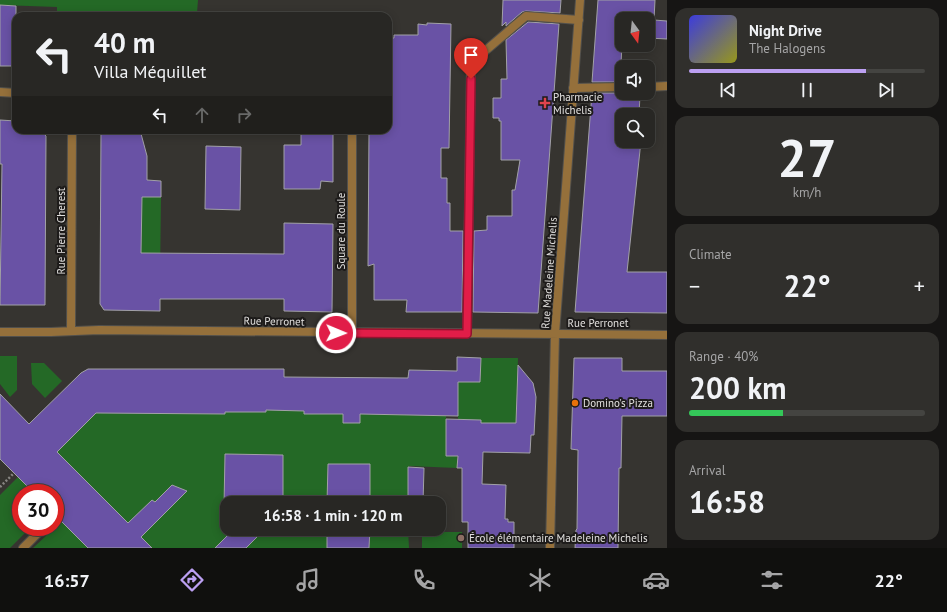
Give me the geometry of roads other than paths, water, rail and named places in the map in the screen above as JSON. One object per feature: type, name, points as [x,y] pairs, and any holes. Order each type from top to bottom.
[{"type":"street","name":"Rue Madeleine Michelis","points":[[550,548],[555,334],[580,0]]},
{"type":"street","points":[[467,334],[471,63],[526,16],[579,20]]},
{"type":"street","points":[[655,87],[667,86]]},
{"type":"street","points":[[574,88],[615,87]]},
{"type":"street","points":[[0,92],[12,93]]},
{"type":"street","name":"Rue Pierre Cherest","points":[[71,331],[72,134]]},
{"type":"street","name":"Square du Roule","points":[[352,134],[352,333]]},
{"type":"street","name":"Rue Perronet","points":[[0,332],[99,330],[667,335]]},
{"type":"street","points":[[22,548],[35,536]]},
{"type":"place","name":"Pharmacie Michelis","points":[[545,103]]},
{"type":"place","name":"Domino's Pizza","points":[[575,403]]},
{"type":"place","name":"École élémentaire Madeleine Michelis","points":[[461,538]]}]
